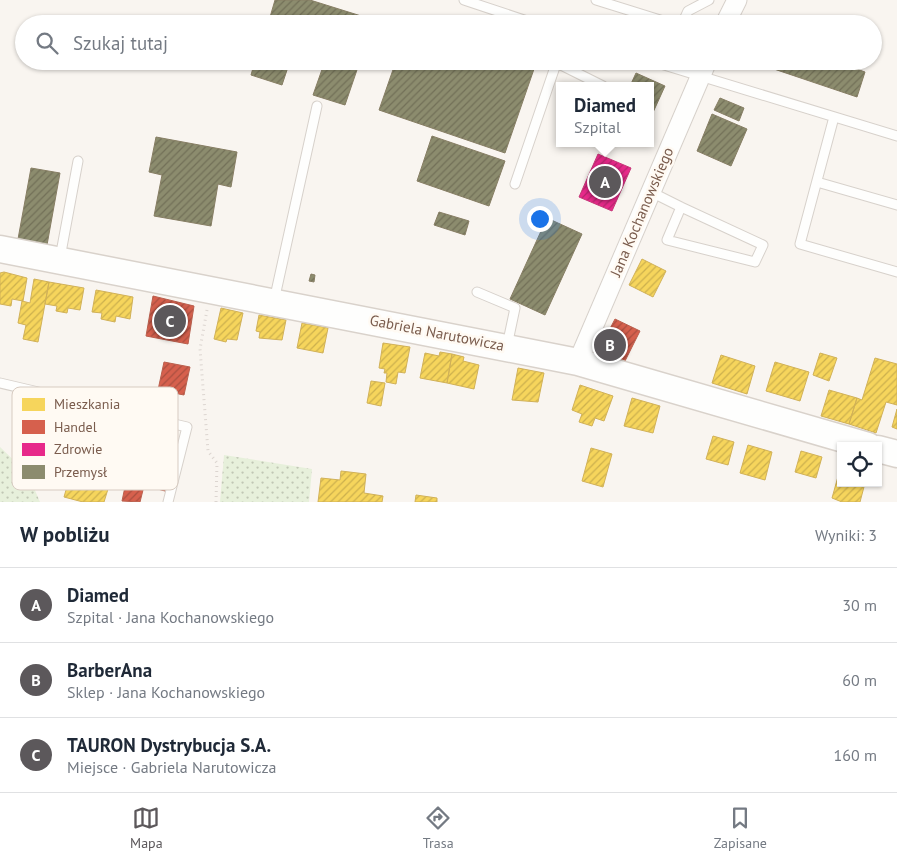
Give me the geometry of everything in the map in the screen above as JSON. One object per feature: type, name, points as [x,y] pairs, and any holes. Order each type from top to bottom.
[{"type":"street","points":[[730,15],[737,0]]},
{"type":"street","name":"Jana Kochanowskiego","points":[[578,362],[704,70]]},
{"type":"street","name":"Gabriela Narutowicza","points":[[0,249],[274,301],[578,362],[854,442]]},
{"type":"street","points":[[882,450],[897,454]]},
{"type":"lane","points":[[464,0],[509,15]]},
{"type":"lane","points":[[596,0],[644,15]]},
{"type":"lane","points":[[686,15],[688,10],[709,0]]},
{"type":"lane","points":[[516,184],[554,70]]},
{"type":"lane","points":[[572,70],[595,82]]},
{"type":"lane","points":[[707,70],[834,118],[897,136]]},
{"type":"lane","points":[[274,301],[317,106]]},
{"type":"lane","points":[[834,118],[800,244],[897,272]]},
{"type":"lane","points":[[60,260],[78,161]]},
{"type":"lane","points":[[817,182],[897,205]]},
{"type":"lane","points":[[651,192],[681,206],[763,245],[755,262],[667,240],[681,206]]},
{"type":"lane","points":[[477,292],[515,308],[506,347]]},
{"type":"lane","points":[[0,382],[21,387]]},
{"type":"lane","points":[[178,425],[187,427],[178,463]]},
{"type":"path","points":[[211,289],[200,350],[208,452],[217,463],[216,502]]},
{"type":"green space","points":[[0,447],[12,459],[12,490],[35,490],[40,502],[0,502]]},
{"type":"green space","points":[[224,455],[312,469],[309,502],[220,502]]},
{"type":"building: Mieszkania","points":[[642,259],[666,271],[653,297],[629,285]]},
{"type":"building: Mieszkania","points":[[4,272],[27,278],[23,301],[12,299],[11,306],[0,304],[0,273]]},
{"type":"building: Mieszkania","points":[[34,279],[49,282],[38,342],[23,339],[26,325],[18,323],[22,301],[30,303]]},
{"type":"building: Mieszkania","points":[[49,282],[84,288],[80,310],[68,308],[67,313],[56,311],[57,306],[45,304]]},
{"type":"building: Mieszkania","points":[[96,290],[133,297],[130,319],[116,316],[115,322],[101,319],[102,313],[92,312]]},
{"type":"building: Mieszkania","points":[[221,308],[243,313],[237,340],[227,339],[226,342],[214,339]]},
{"type":"building: Mieszkania","points":[[259,315],[286,320],[282,340],[259,338],[260,332],[256,331]]},
{"type":"building: Mieszkania","points":[[302,323],[328,328],[323,353],[297,348]]},
{"type":"building: Mieszkania","points":[[383,343],[410,347],[405,373],[398,372],[396,384],[386,382],[387,373],[384,373],[385,369],[379,368]]},
{"type":"building: Mieszkania","points":[[440,352],[452,354],[447,383],[420,378],[425,353],[439,356]]},
{"type":"building: Mieszkania","points":[[820,353],[837,358],[829,381],[813,375]]},
{"type":"building: Mieszkania","points":[[452,354],[464,357],[463,361],[479,365],[474,389],[447,383]]},
{"type":"building: Mieszkania","points":[[721,355],[755,366],[747,394],[712,383]]},
{"type":"building: Mieszkania","points":[[875,358],[897,364],[897,405],[886,402],[876,433],[849,424],[857,398],[862,400]]},
{"type":"building: Mieszkania","points":[[775,362],[809,372],[800,401],[766,391]]},
{"type":"building: Mieszkania","points":[[518,368],[544,373],[538,402],[512,400]]},
{"type":"building: Mieszkania","points":[[371,381],[385,383],[381,406],[367,403]]},
{"type":"building: Mieszkania","points":[[580,385],[613,396],[604,421],[595,418],[592,426],[579,422],[582,414],[572,410]]},
{"type":"building: Mieszkania","points":[[829,390],[857,398],[849,424],[821,416]]},
{"type":"building: Mieszkania","points":[[632,398],[660,406],[653,433],[624,426]]},
{"type":"building: Mieszkania","points":[[897,409],[897,429],[892,427]]},
{"type":"building: Mieszkania","points":[[713,436],[734,442],[728,465],[706,459]]},
{"type":"building: Mieszkania","points":[[748,445],[772,452],[765,480],[740,473]]},
{"type":"building: Mieszkania","points":[[591,448],[612,454],[603,487],[582,481]]},
{"type":"building: Mieszkania","points":[[801,451],[822,457],[816,478],[795,472]]},
{"type":"building: Mieszkania","points":[[341,471],[366,474],[364,493],[383,496],[382,502],[318,502],[321,478],[340,480]]},
{"type":"building: Mieszkania","points":[[837,480],[837,487],[864,487],[860,502],[842,502],[832,498]]},
{"type":"building: Mieszkania","points":[[66,490],[108,490],[104,502],[83,502],[64,497]]},
{"type":"building: Mieszkania","points":[[416,495],[437,498],[437,502],[415,502]]},
{"type":"building: Handel","points":[[153,296],[194,306],[188,344],[146,336]]},
{"type":"building: Handel","points":[[615,319],[640,331],[625,361],[600,348]]},
{"type":"building: Handel","points":[[164,362],[190,367],[184,395],[178,394],[178,387],[159,387]]},
{"type":"building: Handel","points":[[124,490],[143,490],[140,502],[122,501]]},
{"type":"building: Zdrowie","points":[[598,154],[631,168],[612,211],[579,197]]},
{"type":"building: Przemysł","points":[[275,0],[310,0],[358,15],[271,15]]},
{"type":"building: Przemysł","points":[[252,70],[287,70],[282,85],[251,75]]},
{"type":"building: Przemysł","points":[[322,70],[357,70],[345,105],[313,95]]},
{"type":"building: Przemysł","points":[[393,70],[534,70],[505,153],[379,110]]},
{"type":"building: Przemysł","points":[[777,70],[860,70],[865,72],[857,97]]},
{"type":"building: Przemysł","points":[[636,73],[665,86],[654,110],[654,82],[632,82]]},
{"type":"building: Przemysł","points":[[720,98],[744,108],[739,121],[714,110]]},
{"type":"building: Przemysł","points":[[712,114],[747,129],[731,166],[697,151]]},
{"type":"building: Przemysł","points":[[432,136],[505,161],[489,206],[417,181]]},
{"type":"building: Przemysł","points":[[156,137],[237,152],[231,187],[218,184],[211,226],[154,216],[162,175],[149,172]]},
{"type":"building: Przemysł","points":[[31,168],[60,173],[47,245],[18,239]]},
{"type":"building: Przemysł","points":[[439,212],[469,221],[465,235],[434,225]]},
{"type":"building: Przemysł","points":[[547,218],[582,234],[545,315],[510,299]]},
{"type":"building: Przemysł","points":[[311,274],[315,275],[314,282],[309,281]]},
{"type":"place","name":"Diamed","points":[[605,182]]},
{"type":"place","name":"TAURON Dystrybucja S.A.","points":[[170,321]]},
{"type":"place","name":"BarberAna","points":[[610,345]]}]
